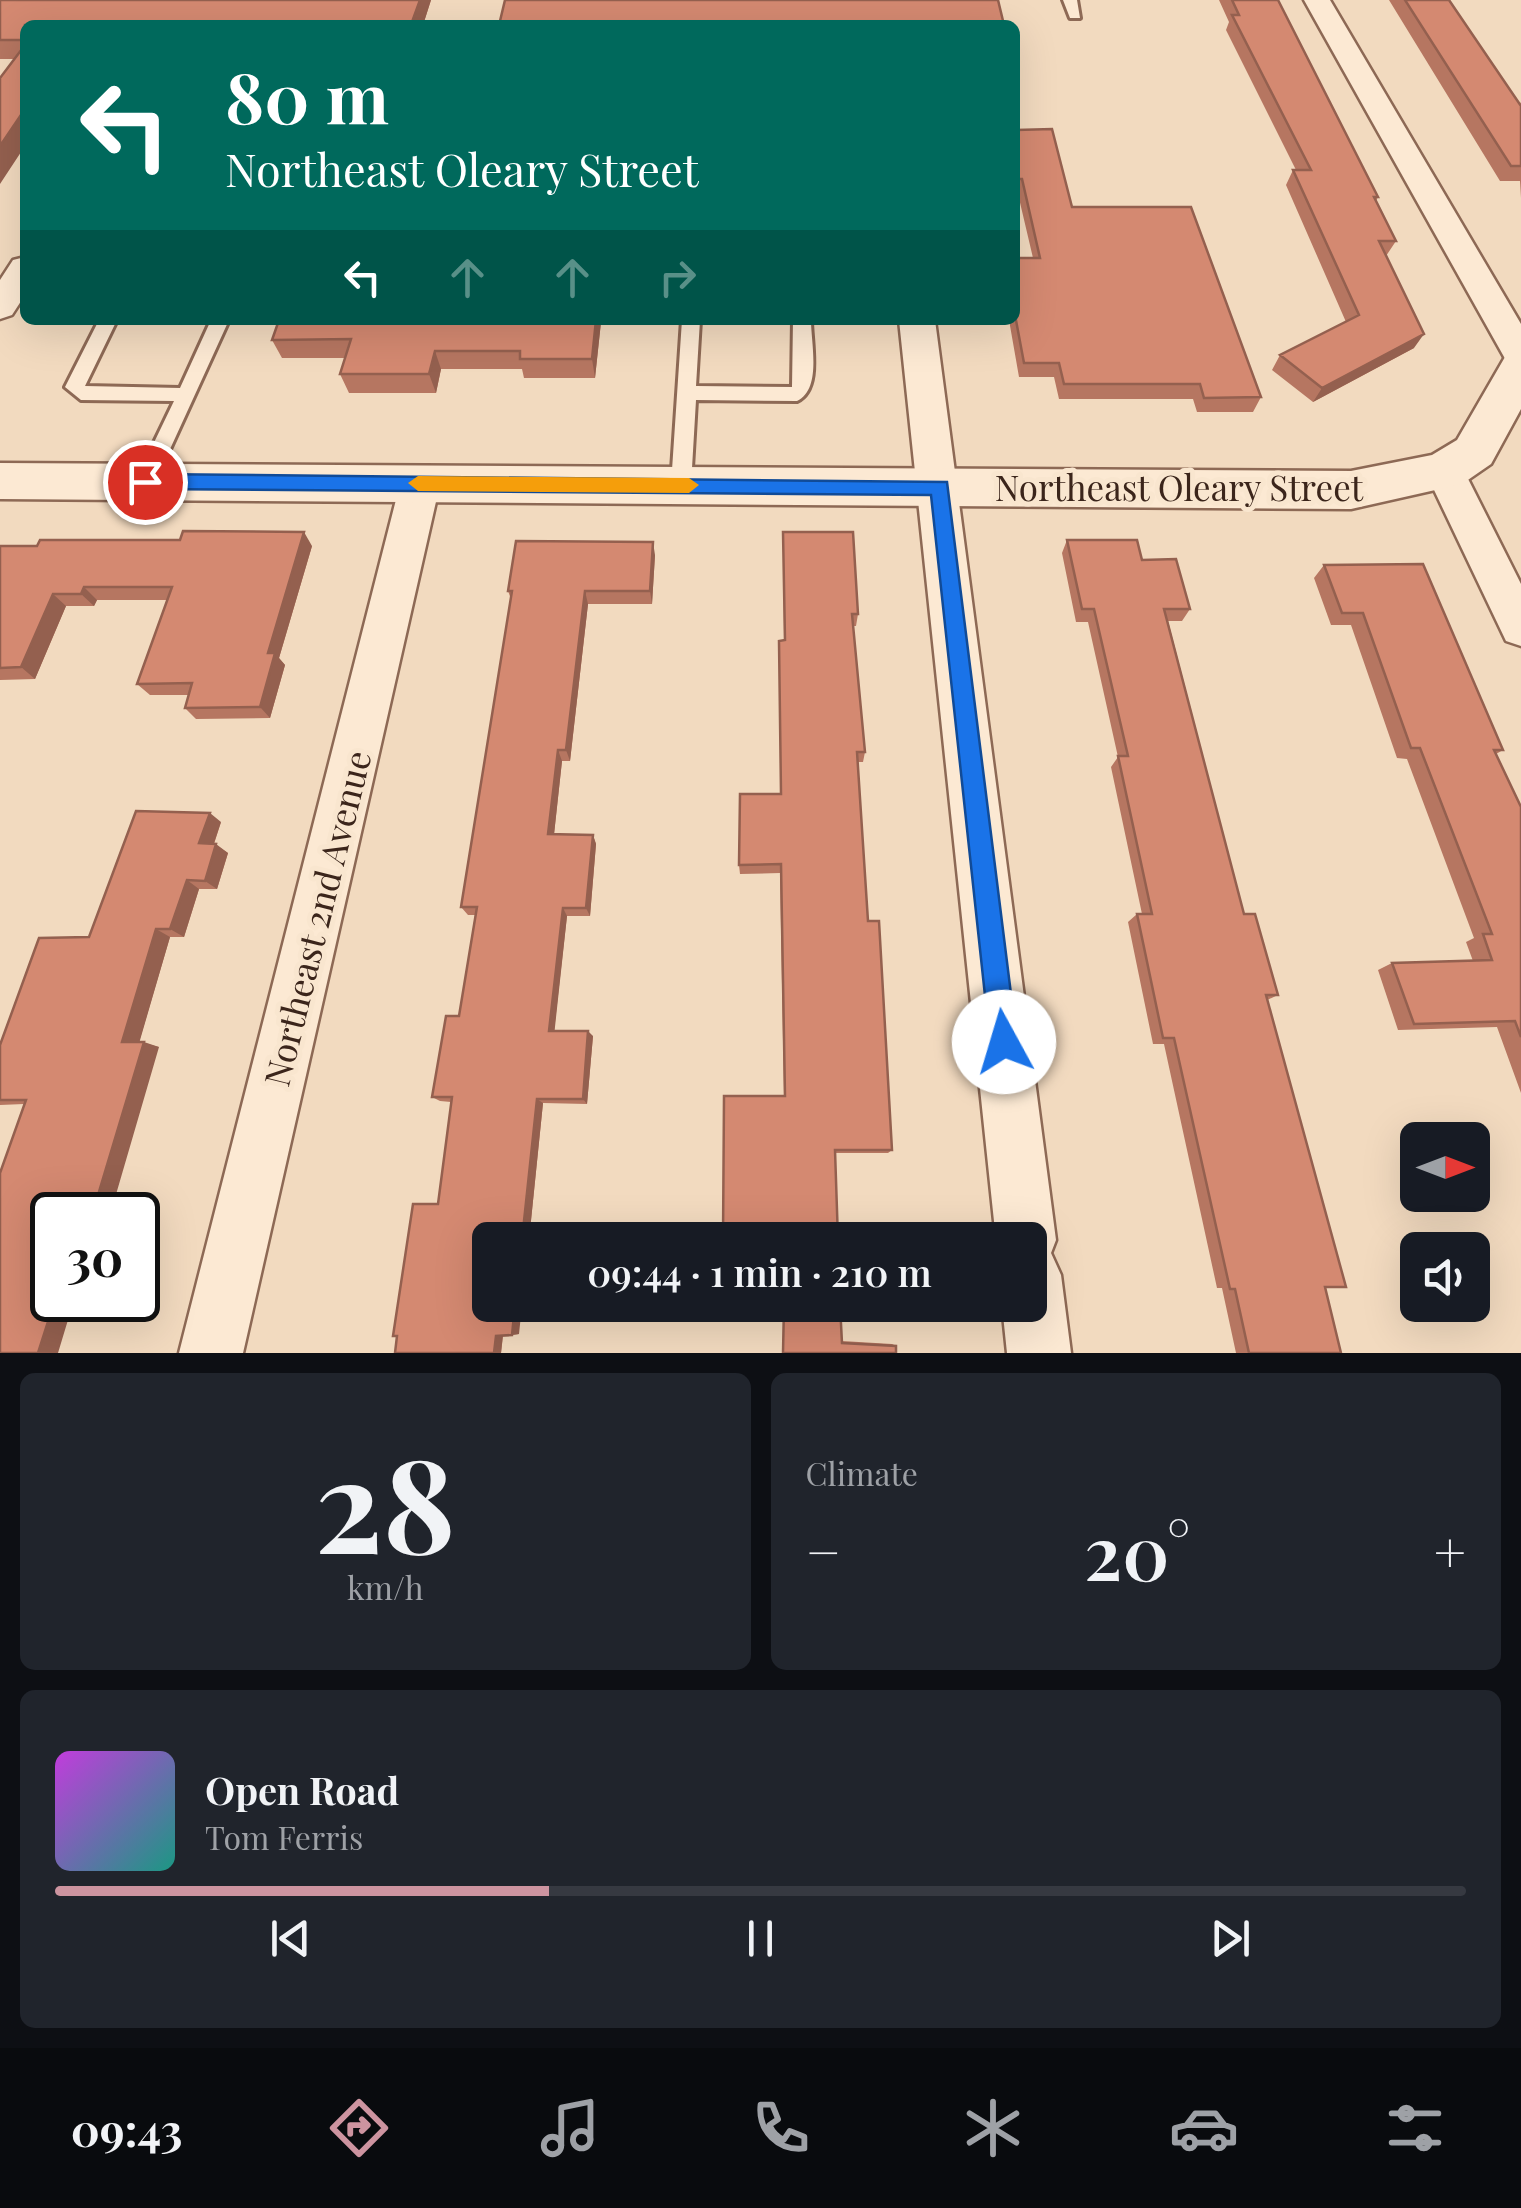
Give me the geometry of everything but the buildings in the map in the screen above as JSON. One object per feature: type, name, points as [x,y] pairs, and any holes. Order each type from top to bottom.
[{"type":"street","points":[[1317,0],[1521,355]]},
{"type":"street","points":[[0,307],[20,276]]},
{"type":"street","points":[[918,325],[940,487],[1024,1222]]},
{"type":"street","points":[[1521,368],[1474,452],[1446,471],[1521,628]]},
{"type":"street","name":"Northeast Oleary Street","points":[[0,480],[1351,490],[1446,471]]},
{"type":"street","name":"Northeast 2nd Avenue","points":[[211,1353],[420,484]]},
{"type":"street","points":[[1035,1322],[1039,1353]]},
{"type":"lane","points":[[105,325],[74,387],[81,393],[186,396]]},
{"type":"lane","points":[[145,482],[218,325]]},
{"type":"lane","points":[[681,485],[690,325]]},
{"type":"lane","points":[[686,393],[797,394],[803,386],[802,325]]},
{"type":"slow traffic","points":[[418,483],[689,485]]},
{"type":"route","points":[[145,482],[940,487],[1004,1042]]}]
